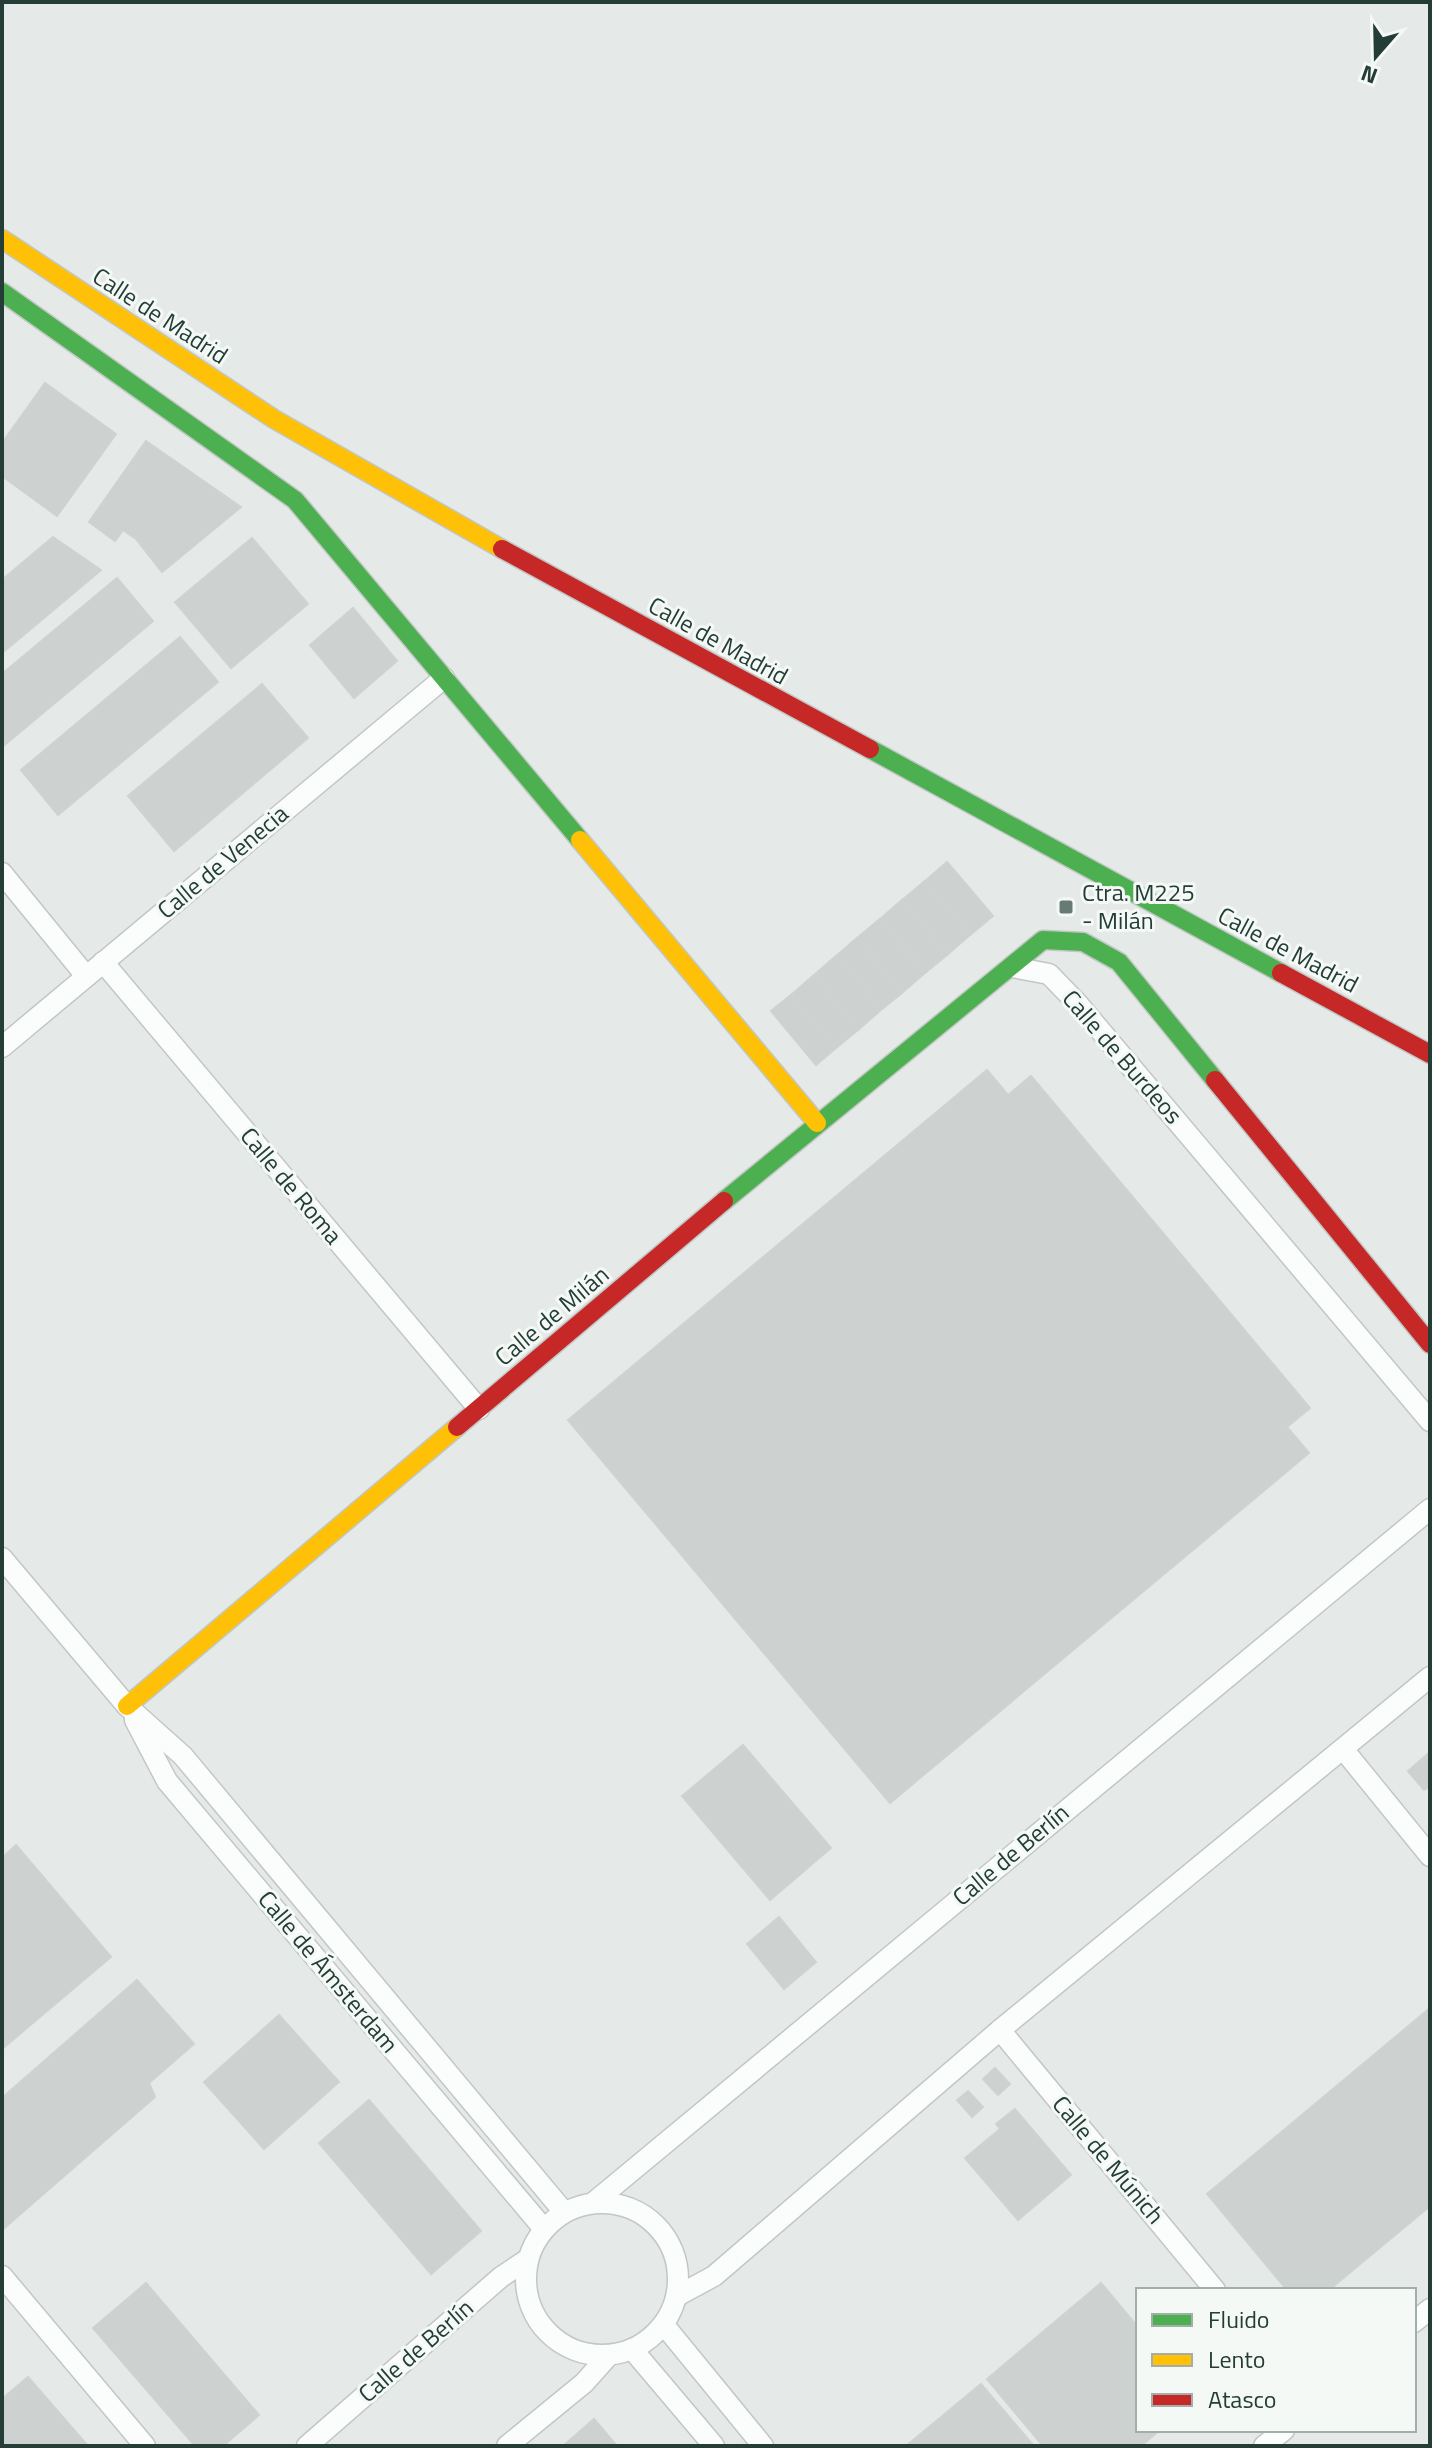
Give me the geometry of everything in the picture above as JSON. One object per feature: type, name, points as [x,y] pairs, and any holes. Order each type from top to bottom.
[{"type":"street","name":"Calle de Madrid","points":[[2,239],[274,419],[425,507],[1430,1054]]},
{"type":"street","points":[[2,292],[295,500],[817,1123]]},
{"type":"street","name":"Calle de Venecia","points":[[2,1047],[444,678]]},
{"type":"street","points":[[2,873],[86,976]]},
{"type":"street","points":[[1012,967],[1043,940],[1083,942],[1119,962],[1430,1344]]},
{"type":"street","name":"Calle de Roma","points":[[103,962],[479,1409]]},
{"type":"street","name":"Calle de Milán","points":[[127,1706],[817,1123],[1012,967]]},
{"type":"street","name":"Calle de Burdeos","points":[[1012,967],[1049,974],[1078,1004],[1430,1421]]},
{"type":"street","name":"Calle de Berlín","points":[[593,2203],[1430,1509]]},
{"type":"street","name":"Calle de Ámsterdam","points":[[2,1558],[127,1706],[183,1756],[564,2212]]},
{"type":"street","points":[[677,2296],[714,2276],[1000,2030],[1430,1677]]},
{"type":"street","name":"Calle de Ámsterdam","points":[[127,1706],[167,1781],[544,2229]]},
{"type":"street","points":[[1343,1749],[1430,1856]]},
{"type":"street","name":"Calle de Múnich","points":[[1000,2030],[1213,2288]]},
{"type":"street","points":[[593,2203],[617,2204],[640,2212],[660,2228],[673,2248],[679,2272],[677,2296],[664,2325],[632,2349],[609,2355],[585,2354],[562,2344],[544,2328],[531,2307],[525,2284],[528,2259],[544,2229],[564,2212],[593,2203]]},
{"type":"street","name":"Calle de Berlín","points":[[307,2446],[501,2277],[528,2259]]},
{"type":"street","points":[[2,2276],[145,2446]]},
{"type":"street","points":[[664,2325],[763,2446]]},
{"type":"street","points":[[632,2349],[714,2446]]},
{"type":"street","points":[[507,2446],[584,2383],[609,2355]]},
{"type":"street","points":[[1264,2446],[1282,2432]]},
{"type":"building","points":[[45,383],[116,434],[57,516],[2,476],[2,443]]},
{"type":"building","points":[[146,441],[241,507],[162,572],[136,539],[123,530],[115,541],[89,522]]},
{"type":"building","points":[[53,537],[101,570],[2,653],[2,580]]},
{"type":"building","points":[[252,538],[308,604],[231,668],[175,602]]},
{"type":"building","points":[[117,578],[153,621],[2,747],[2,674]]},
{"type":"building","points":[[353,608],[397,661],[354,698],[310,645]]},
{"type":"building","points":[[180,637],[218,682],[58,815],[21,770]]},
{"type":"building","points":[[262,684],[308,738],[174,851],[128,796]]},
{"type":"building","points":[[947,862],[993,916],[970,935],[925,881]]},
{"type":"building","points":[[925,881],[970,935],[948,954],[902,900]]},
{"type":"building","points":[[902,900],[948,954],[926,972],[880,919]]},
{"type":"building","points":[[880,919],[926,972],[903,992],[857,938]]},
{"type":"building","points":[[857,938],[903,992],[882,1009],[836,956]]},
{"type":"building","points":[[836,956],[882,1009],[859,1029],[814,975]]},
{"type":"building","points":[[814,975],[859,1029],[836,1048],[791,995]]},
{"type":"building","points":[[791,995],[836,1048],[816,1065],[771,1011]]},
{"type":"building","points":[[987,1070],[1008,1095],[1031,1076],[1310,1408],[1287,1427],[1309,1453],[890,1803],[568,1420]]},
{"type":"building","points":[[743,1745],[831,1848],[770,1900],[682,1796]]},
{"type":"building","points":[[1430,1752],[1430,1786],[1424,1790],[1408,1771]]},
{"type":"building","points":[[16,1845],[111,1957],[2,2049],[2,1858]]},
{"type":"building","points":[[779,1917],[816,1962],[784,1989],[747,1944]]},
{"type":"building","points":[[137,1980],[194,2044],[149,2083],[155,2097],[2,2230],[2,2098]]},
{"type":"building","points":[[1430,2008],[1430,2206],[1331,2288],[1285,2288],[1207,2194]]},
{"type":"building","points":[[279,2015],[339,2082],[264,2149],[204,2082]]},
{"type":"building","points":[[995,2068],[1010,2084],[998,2095],[983,2079]]},
{"type":"building","points":[[968,2091],[983,2107],[972,2117],[957,2100]]},
{"type":"building","points":[[369,2100],[481,2231],[431,2274],[319,2143]]},
{"type":"building","points":[[1015,2109],[1071,2175],[1018,2220],[965,2158],[1000,2129],[996,2124]]},
{"type":"building","points":[[146,2283],[259,2415],[223,2446],[195,2446],[93,2328]]},
{"type":"building","points":[[1101,2283],[1136,2325],[1136,2432],[1158,2432],[1141,2446],[1043,2446],[987,2379]]},
{"type":"building","points":[[28,2377],[88,2446],[2,2446],[2,2399]]},
{"type":"building","points":[[981,2384],[1034,2446],[906,2446]]},
{"type":"building","points":[[594,2419],[617,2446],[563,2446]]},
{"type":"traffic: fast","points":[[2,292],[295,500],[580,840]]},
{"type":"traffic: fast","points":[[870,749],[1281,973]]},
{"type":"traffic: fast","points":[[724,1201],[1043,940],[1083,942],[1119,962],[1215,1080]]},
{"type":"traffic: slow","points":[[2,239],[274,419],[502,549]]},
{"type":"traffic: slow","points":[[580,840],[817,1123]]},
{"type":"traffic: slow","points":[[127,1706],[457,1427]]},
{"type":"traffic: jam","points":[[502,549],[870,749]]},
{"type":"traffic: jam","points":[[1281,973],[1430,1054]]},
{"type":"traffic: jam","points":[[1215,1080],[1430,1344]]},
{"type":"traffic: jam","points":[[457,1427],[724,1201]]},
{"type":"place","name":"Ctra. M225 - Milán","points":[[1066,907]]}]
